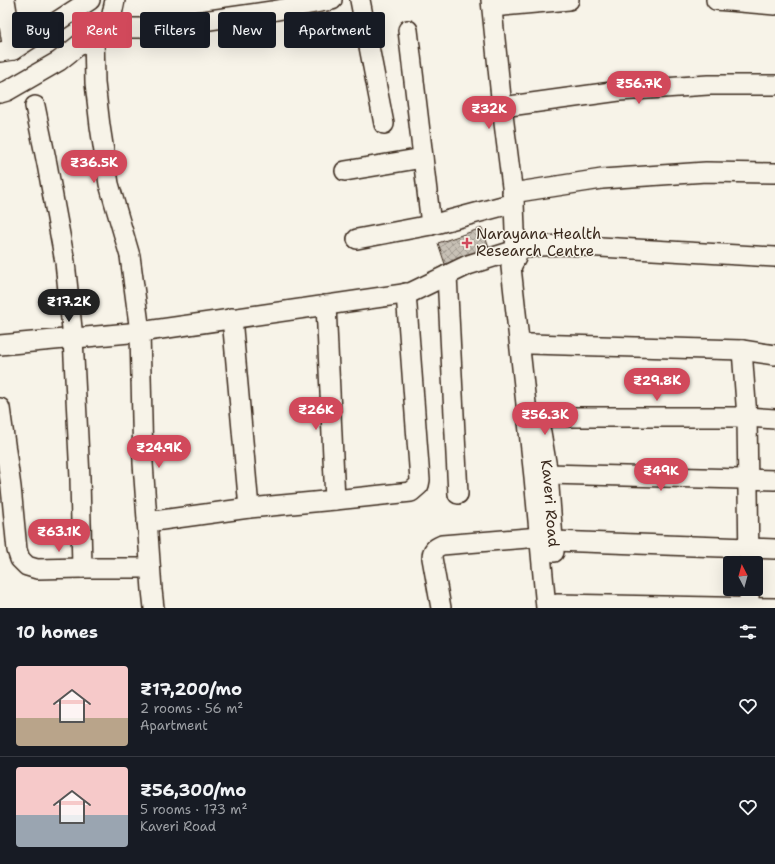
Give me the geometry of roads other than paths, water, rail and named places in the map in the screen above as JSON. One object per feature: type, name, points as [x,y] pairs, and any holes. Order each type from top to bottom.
[{"type":"street","points":[[5,0],[6,51]]},
{"type":"street","points":[[6,51],[90,0]]},
{"type":"street","points":[[110,12],[115,0]]},
{"type":"street","points":[[132,29],[154,28],[264,12],[306,2],[332,0]]},
{"type":"street","points":[[360,0],[384,124]]},
{"type":"street","points":[[492,4],[569,0]]},
{"type":"street","points":[[716,0],[775,5]]},
{"type":"street","name":"Kaveri Road","points":[[492,4],[502,108],[513,198],[516,254],[511,267],[541,475]]},
{"type":"street","points":[[408,30],[431,225]]},
{"type":"street","points":[[0,93],[7,91],[59,61],[77,48]]},
{"type":"street","points":[[100,48],[95,83],[100,126],[109,184],[130,256],[140,332],[143,463],[154,608]]},
{"type":"street","points":[[502,108],[619,91],[708,85],[774,88]]},
{"type":"street","points":[[35,106],[65,262],[73,338],[80,478],[82,568]]},
{"type":"street","points":[[344,170],[423,158]]},
{"type":"street","points":[[357,240],[431,225],[513,198],[610,179],[706,172],[775,173]]},
{"type":"street","points":[[0,345],[140,332],[410,293],[468,265],[516,254],[540,246],[566,245],[775,257]]},
{"type":"street","name":"Kaveri Road","points":[[516,254],[524,265],[530,344],[537,398],[541,475],[554,607]]},
{"type":"street","points":[[447,275],[458,494]]},
{"type":"street","points":[[147,522],[249,508],[411,492],[419,485],[420,480],[406,293]]},
{"type":"street","points":[[326,305],[334,500]]},
{"type":"street","points":[[232,318],[249,508]]},
{"type":"street","points":[[530,344],[742,350],[775,355]]},
{"type":"street","points":[[742,350],[747,417],[749,555]]},
{"type":"street","points":[[0,408],[6,495],[20,559],[27,566],[38,569],[150,568]]},
{"type":"street","points":[[538,417],[747,417],[775,419]]},
{"type":"street","points":[[541,475],[775,480]]},
{"type":"street","points":[[441,608],[432,553],[435,547],[442,545],[547,539],[749,555],[775,549]]},
{"type":"street","points":[[554,607],[749,601],[775,608]]},
{"type":"place","name":"Narayana Health Research Centre","points":[[467,243]]}]
